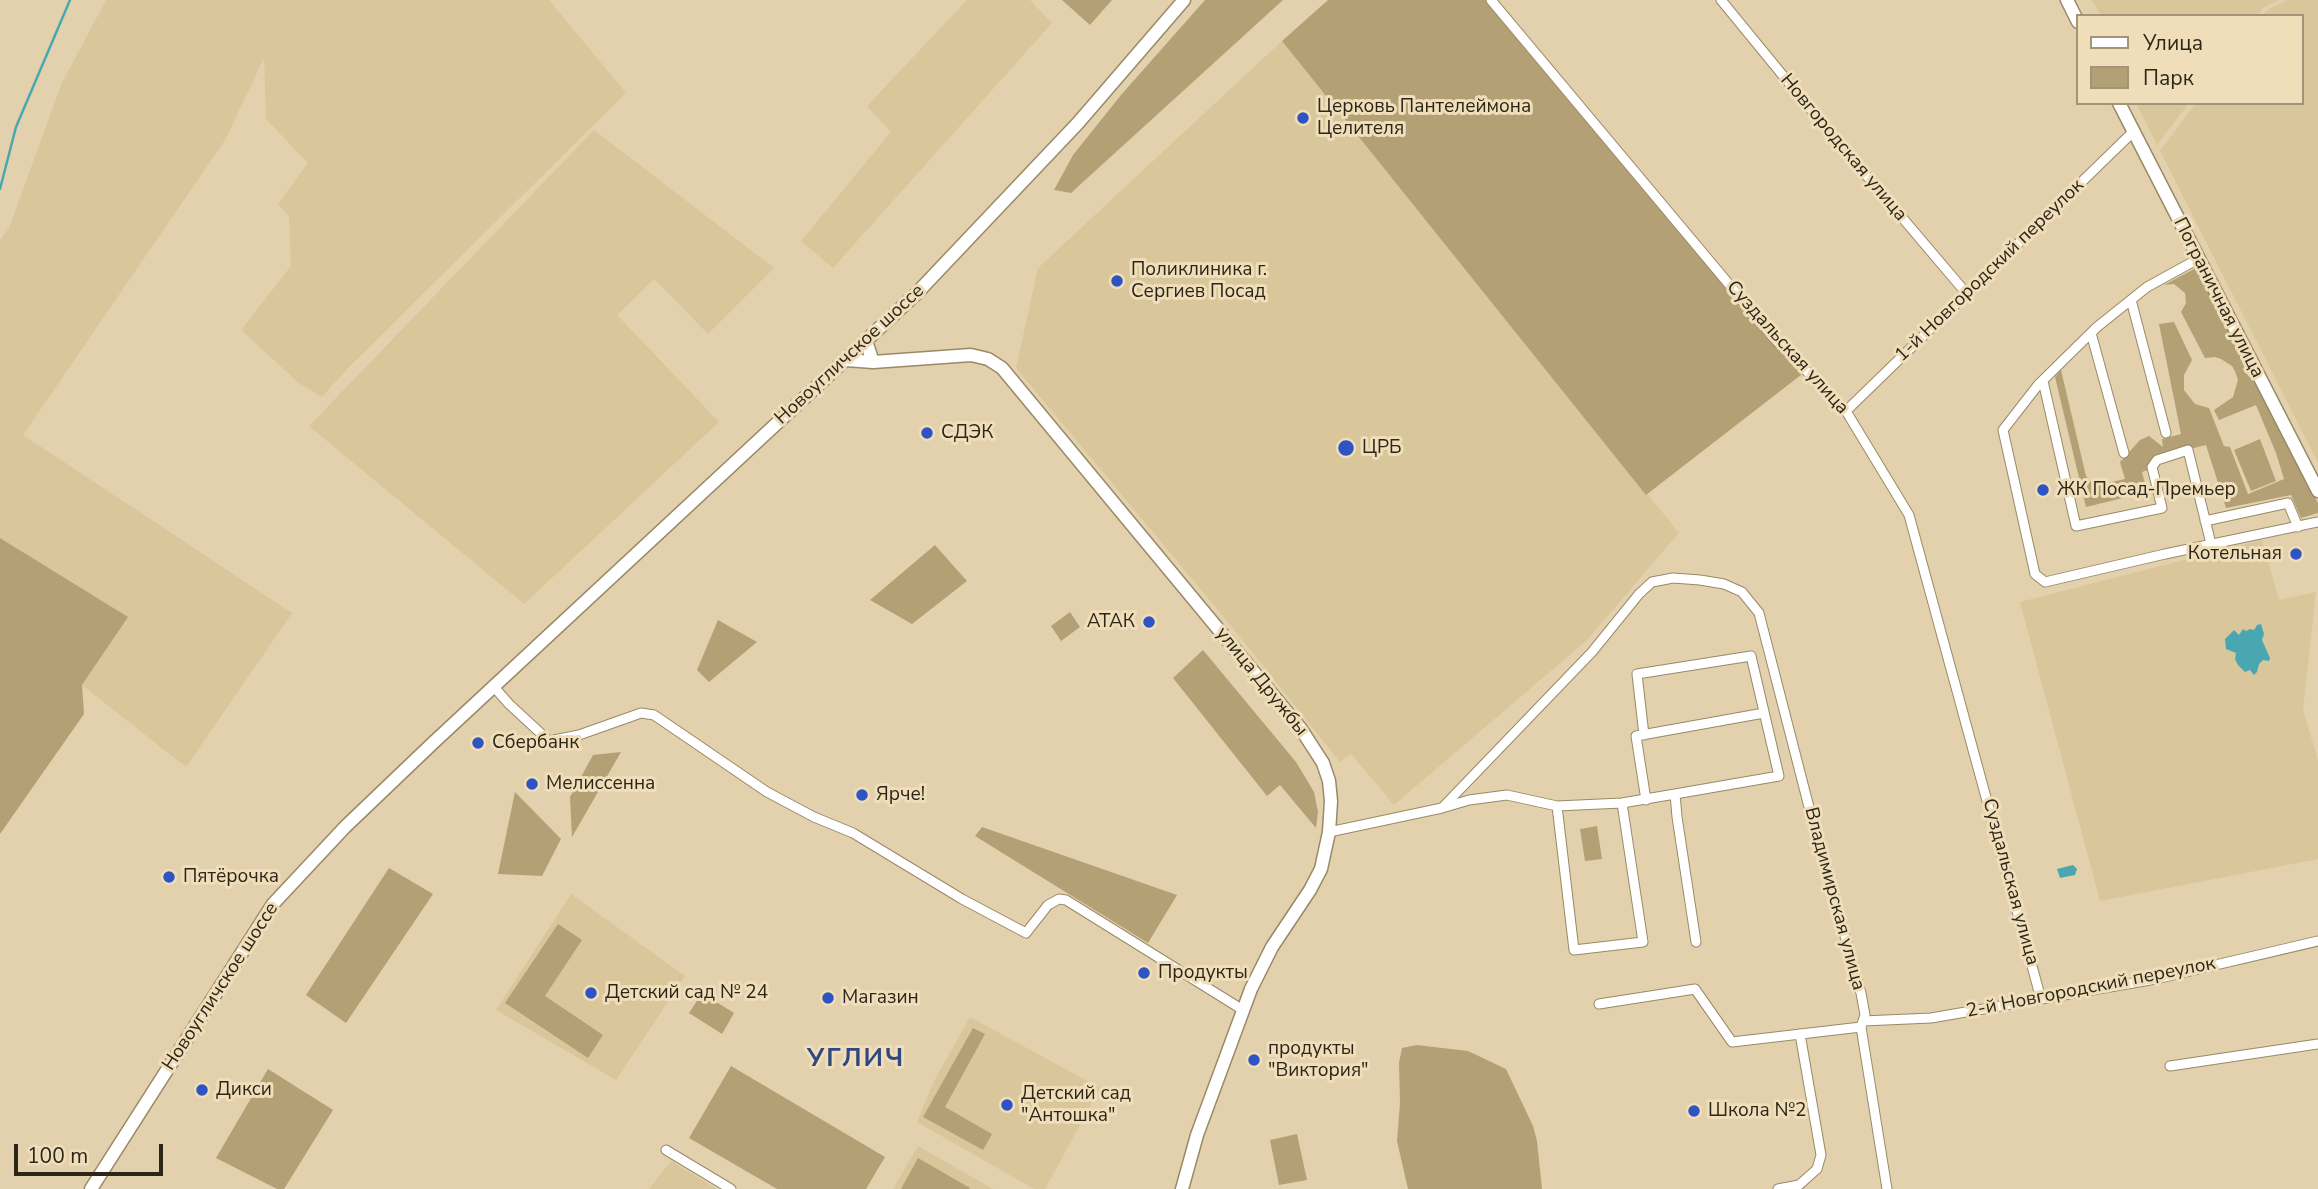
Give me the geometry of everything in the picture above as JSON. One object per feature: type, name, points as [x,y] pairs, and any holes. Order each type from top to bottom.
[{"type":"main road","name":"Новоугличское шоссе","points":[[91,1189],[273,904],[345,827],[653,536],[916,294],[1078,123],[1184,0]]},
{"type":"main road","points":[[2067,0],[2076,18]]},
{"type":"main road","name":"Пограничная улица","points":[[2120,105],[2318,491]]},
{"type":"main road","points":[[866,341],[873,362]]},
{"type":"main road","name":"улица Дружбы","points":[[846,360],[873,362],[971,355],[988,359],[1002,368],[1315,749],[1329,781],[1329,832],[1317,877],[1261,967],[1197,1135],[1182,1189]]},
{"type":"street","name":"Суздальская улица","points":[[1490,0],[1774,338],[1846,411],[1909,515],[2041,999]]},
{"type":"street","name":"Новгородская улица","points":[[1721,0],[1967,294]]},
{"type":"street","name":"1-й Новгородский переулок","points":[[1846,411],[2134,131]]},
{"type":"street","points":[[2198,259],[2147,287],[2091,333],[2043,381],[2003,430],[2035,574],[2045,582],[2318,523]]},
{"type":"street","points":[[2131,300],[2166,433]]},
{"type":"street","points":[[2091,333],[2124,453]]},
{"type":"street","points":[[2043,381],[2076,526],[2162,508],[2152,467],[2157,460],[2188,450],[2211,544]]},
{"type":"street","points":[[2205,522],[2288,503],[2298,527]]},
{"type":"street","name":"Владимирская улица","points":[[1442,808],[1592,652],[1639,594],[1653,583],[1673,578],[1724,584],[1742,593],[1759,613],[1861,993],[1865,1015],[1862,1024],[1887,1189]]},
{"type":"street","points":[[1329,832],[1469,800],[1507,795],[1557,806],[1622,803],[1779,776],[1751,656],[1637,674],[1644,735]]},
{"type":"street","points":[[494,687],[549,741],[579,735],[641,713],[654,715],[767,792],[814,817],[853,833],[962,899],[1026,933],[1048,905],[1059,899],[1066,900],[1243,1010]]},
{"type":"street","points":[[1646,800],[1636,736],[1764,713]]},
{"type":"street","points":[[1675,794],[1676,817],[1696,942]]},
{"type":"street","points":[[1557,806],[1574,950],[1643,942],[1622,803]]},
{"type":"street","name":"2-й Новгородский переулок","points":[[1599,1004],[1695,989],[1732,1042],[1862,1024],[1931,1018],[2156,979],[2318,941]]},
{"type":"street","points":[[1778,1189],[1799,1185],[1817,1170],[1821,1155],[1800,1034]]},
{"type":"street","points":[[2169,1066],[2318,1044]]},
{"type":"street","points":[[666,1150],[731,1189]]},
{"type":"shaded area","points":[[106,0],[549,0],[626,93],[348,368],[322,397],[299,383],[241,330],[291,266],[289,217],[278,204],[308,163],[266,119],[264,58],[225,140],[23,435],[292,613],[186,767],[82,685],[127,617],[0,538],[0,240],[9,228],[61,85]]},
{"type":"shaded area","points":[[967,0],[1030,0],[1052,23],[833,268],[801,241],[891,132],[867,106]]},
{"type":"shaded area","points":[[2092,0],[2279,0],[2263,8],[2258,14],[2100,14]]},
{"type":"shaded area","points":[[2287,0],[2318,0],[2318,463],[2160,151],[2194,105],[2304,105],[2304,14],[2264,14]]},
{"type":"shaded area","name":"ЦРБ","points":[[1282,41],[1679,533],[1588,639],[1394,805],[1351,754],[1340,762],[1223,616],[1016,368],[1038,268]]},
{"type":"shaded area","points":[[2137,105],[2187,105],[2157,145]]},
{"type":"shaded area","points":[[594,130],[774,268],[708,334],[654,279],[617,315],[719,422],[524,604],[309,426]]},
{"type":"shaded area","points":[[2262,540],[2279,600],[2316,592],[2303,710],[2318,760],[2318,859],[2100,901],[2020,602]]},
{"type":"shaded area","name":"Детский сад № 24","points":[[571,894],[685,976],[616,1080],[496,1010]]},
{"type":"shaded area","name":"Детский сад \"Антошка\"","points":[[970,1017],[1100,1088],[1045,1189],[1034,1189],[917,1122],[933,1083]]},
{"type":"shaded area","points":[[918,1146],[993,1189],[893,1189]]},
{"type":"shaded area","points":[[671,1161],[717,1189],[649,1189]]},
{"type":"green space","points":[[1062,0],[1112,0],[1090,25]]},
{"type":"green space","points":[[1205,0],[1283,0],[1071,193],[1054,190],[1073,155],[1121,95]]},
{"type":"green space","points":[[1328,0],[1491,0],[1806,371],[1646,495],[1282,41]]},
{"type":"green space","points":[[2196,268],[2245,363],[2248,376],[2252,377],[2267,404],[2318,503],[2318,513],[2301,518],[2291,495],[2226,508],[2206,445],[2166,455],[2142,472],[2147,492],[2086,507],[2055,377],[2061,370],[2086,476],[2098,485],[2125,479],[2120,462],[2140,440],[2149,436],[2163,447],[2162,439],[2181,434],[2159,324],[2174,322],[2192,360],[2184,375],[2184,390],[2195,404],[2209,408],[2224,446],[2230,447],[2248,494],[2284,479],[2256,405],[2219,420],[2214,410],[2233,397],[2238,380],[2235,371],[2221,359],[2205,358],[2181,312],[2186,303],[2185,293],[2174,284],[2164,285]]},
{"type":"green space","points":[[2260,439],[2276,481],[2251,491],[2234,450]]},
{"type":"green space","points":[[0,538],[128,617],[82,685],[84,714],[0,834]]},
{"type":"green space","points":[[935,545],[967,581],[912,624],[870,600]]},
{"type":"green space","points":[[1070,612],[1080,627],[1061,641],[1051,626]]},
{"type":"green space","points":[[718,620],[757,642],[709,682],[697,670]]},
{"type":"green space","points":[[1203,650],[1296,762],[1314,792],[1318,812],[1316,828],[1280,785],[1267,796],[1173,678]]},
{"type":"green space","points":[[621,752],[572,837],[570,797],[593,755]]},
{"type":"green space","points":[[515,792],[561,839],[542,876],[498,874]]},
{"type":"green space","points":[[1597,826],[1602,859],[1585,861],[1580,829]]},
{"type":"green space","points":[[982,827],[1177,895],[1148,943],[975,836]]},
{"type":"green space","points":[[389,868],[433,894],[346,1023],[306,995]]},
{"type":"green space","points":[[558,924],[582,940],[545,996],[603,1035],[588,1058],[505,1003]]},
{"type":"green space","points":[[702,993],[734,1013],[722,1034],[689,1013]]},
{"type":"green space","points":[[973,1028],[985,1034],[945,1107],[992,1134],[983,1150],[923,1117]]},
{"type":"green space","points":[[1417,1045],[1468,1051],[1506,1069],[1533,1126],[1542,1189],[1408,1189],[1397,1141],[1399,1063],[1402,1048]]},
{"type":"green space","points":[[731,1066],[885,1157],[866,1189],[777,1189],[689,1138]]},
{"type":"green space","points":[[268,1069],[333,1110],[284,1189],[277,1189],[216,1158]]},
{"type":"green space","points":[[1297,1134],[1307,1180],[1279,1185],[1270,1140]]},
{"type":"green space","points":[[918,1158],[970,1188],[901,1189]]},
{"type":"water","points":[[2261,624],[2264,634],[2262,640],[2270,658],[2269,661],[2263,660],[2259,664],[2254,675],[2250,670],[2245,672],[2238,665],[2236,653],[2226,649],[2225,639],[2234,630],[2239,635],[2243,629],[2254,630]]},
{"type":"water","points":[[2073,865],[2077,869],[2075,875],[2060,878],[2057,869]]},
{"type":"waterway","points":[[0,189],[16,127],[70,0]]},
{"type":"place","name":"Церковь Пантелеймона Целителя","points":[[1303,118]]},
{"type":"place","name":"Поликлиника г. Сергиев Посад","points":[[1117,281]]},
{"type":"place","name":"СДЭК","points":[[927,433]]},
{"type":"place","name":"ЦРБ","points":[[1346,448]]},
{"type":"place","name":"ЖК Посад-Премьер","points":[[2043,490]]},
{"type":"place","name":"Котельная","points":[[2296,554]]},
{"type":"place","name":"АТАК","points":[[1149,622]]},
{"type":"place","name":"Сбербанк","points":[[478,743]]},
{"type":"place","name":"Мелиссенна","points":[[532,784]]},
{"type":"place","name":"Ярче!","points":[[862,795]]},
{"type":"place","name":"Пятёрочка","points":[[169,877]]},
{"type":"place","name":"Продукты","points":[[1144,973]]},
{"type":"place","name":"Детский сад № 24","points":[[591,993]]},
{"type":"place","name":"Магазин","points":[[828,998]]},
{"type":"place","name":"продукты \"Виктория\"","points":[[1254,1060]]},
{"type":"place","name":"Дикси","points":[[202,1090]]},
{"type":"place","name":"Детский сад \"Антошка\"","points":[[1007,1105]]},
{"type":"place","name":"Школа №2","points":[[1694,1111]]},
{"type":"district","name":"УГЛИЧ","points":[[856,1060]]}]
